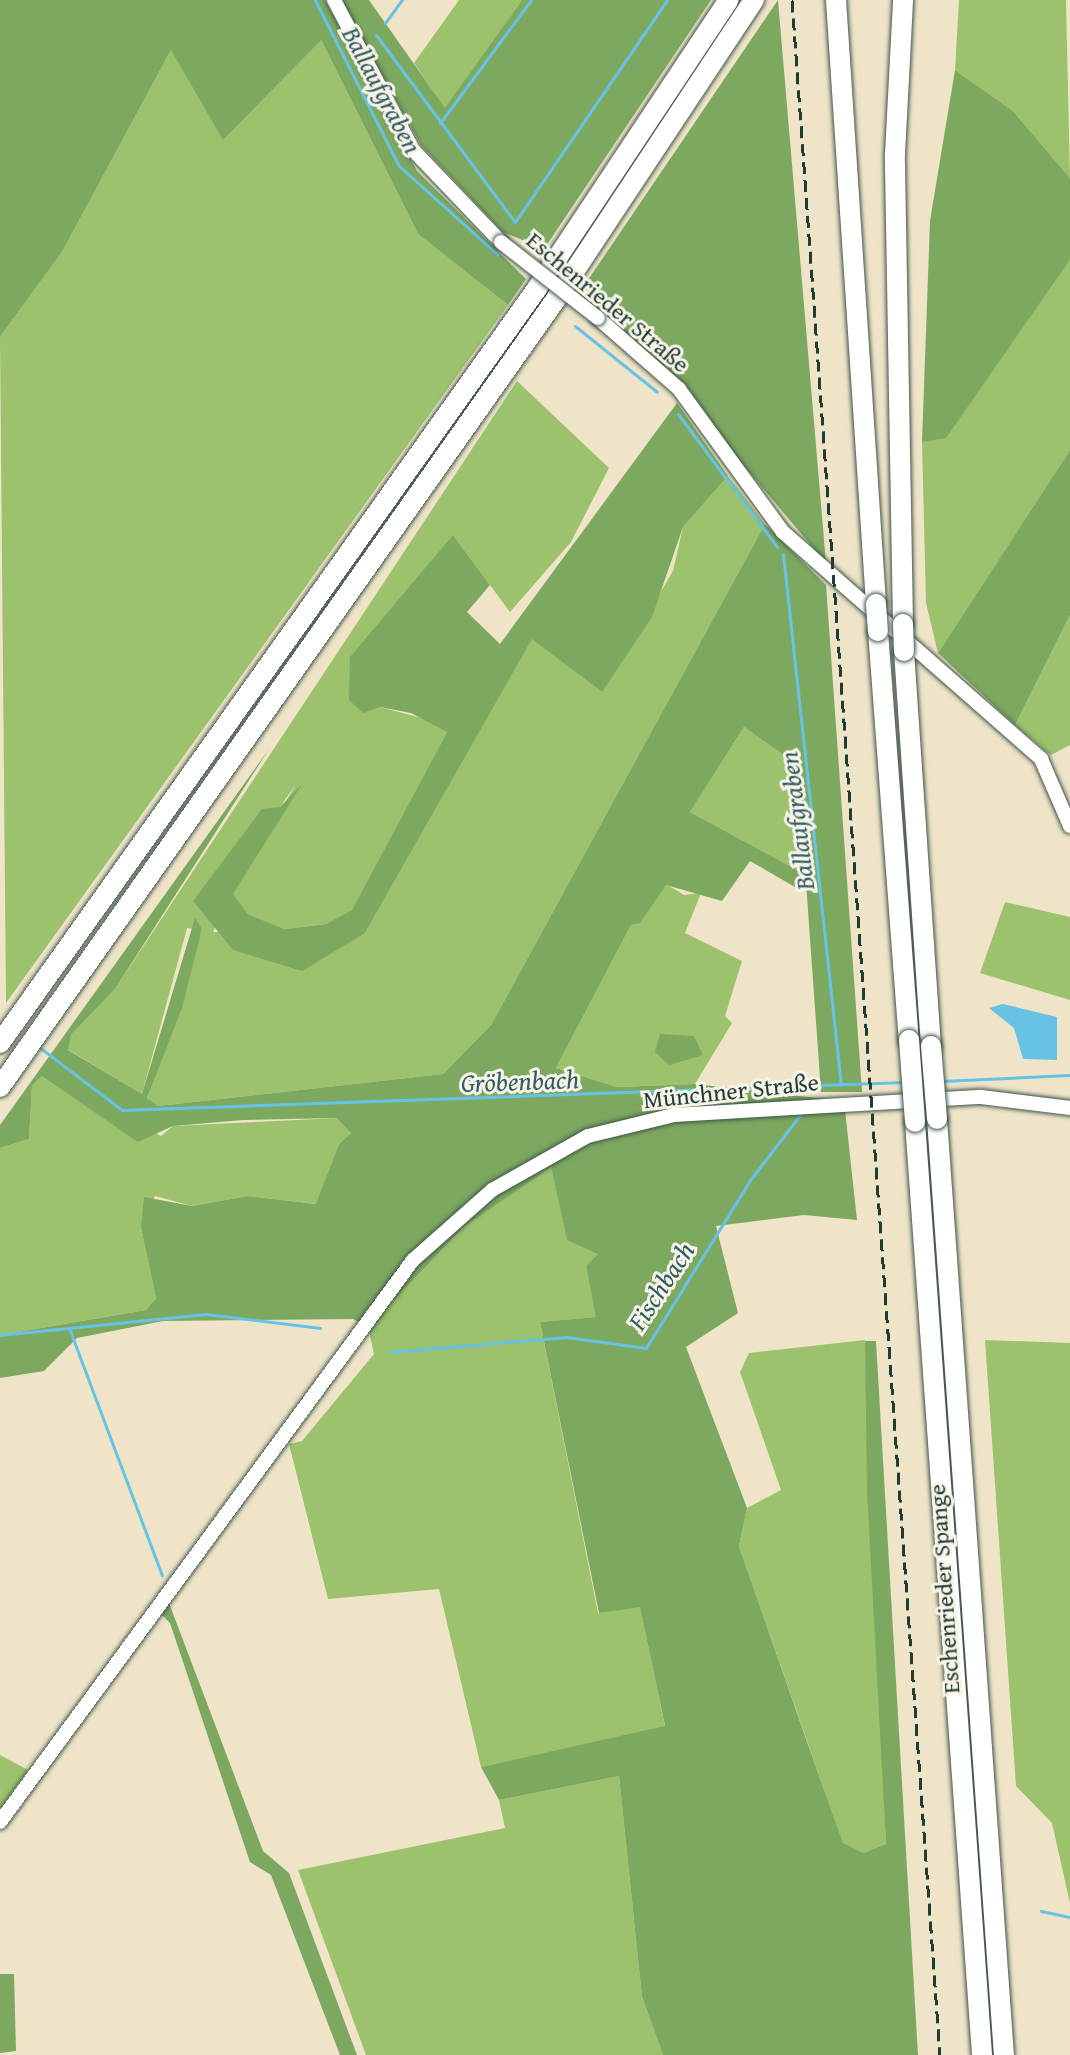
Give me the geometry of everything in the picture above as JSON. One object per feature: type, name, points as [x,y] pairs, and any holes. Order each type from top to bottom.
[{"type":"highway","points":[[0,1043],[536,290],[729,0]]},
{"type":"highway","points":[[0,1087],[556,299],[754,0]]},
{"type":"highway","name":"Eschenrieder Spange","points":[[836,0],[876,604],[982,2055]]},
{"type":"highway","name":"Eschenrieder Spange","points":[[903,0],[895,154],[904,651],[1004,2055]]},
{"type":"street","name":"Eschenrieder Straße","points":[[334,0],[413,150],[501,242],[598,318],[679,389],[783,532],[1041,759],[1070,826]]},
{"type":"street","name":"Münchner Straße","points":[[0,1822],[413,1260],[462,1213],[540,1159],[599,1132],[674,1115],[981,1097],[1070,1108]]},
{"type":"green space","points":[[0,0],[325,0],[417,171],[526,279],[508,305],[418,234],[321,40],[223,140],[171,50],[62,252],[0,337]]},
{"type":"green space","points":[[341,0],[369,0],[445,108],[522,0],[711,0],[544,249],[503,232],[421,145]]},
{"type":"green space","points":[[459,0],[522,0],[445,109],[414,63]]},
{"type":"green space","points":[[778,0],[826,563],[679,389],[575,299]]},
{"type":"green space","points":[[959,0],[1066,0],[1070,178],[1013,111],[955,70]]},
{"type":"green space","points":[[321,40],[418,234],[508,305],[6,1003],[0,337],[62,252],[171,50]]},
{"type":"green space","points":[[955,70],[1013,111],[1070,178],[1070,260],[946,438],[922,442],[930,221]]},
{"type":"green space","points":[[1070,260],[1070,450],[938,653],[926,603],[922,442],[946,437]]},
{"type":"green space","points":[[517,381],[609,468],[571,542],[510,612],[453,535],[380,707],[437,722],[447,732],[352,911],[326,924],[285,929],[248,914],[232,894],[296,784],[280,807],[262,810],[213,932],[365,933],[532,638],[602,692],[673,571],[683,527],[728,476],[765,524],[491,1025],[443,1074],[158,1106],[147,1099],[202,930],[187,928],[142,1094],[67,1049],[71,1035],[115,989]]},
{"type":"green space","points":[[677,403],[728,476],[683,527],[652,617],[602,692],[532,639],[365,933],[302,971],[233,950],[193,901],[262,809],[280,807],[302,784],[233,894],[248,914],[285,929],[326,924],[352,910],[447,732],[411,713],[380,707],[363,713],[349,700],[350,657],[453,535],[490,585],[467,612],[500,644]]},
{"type":"green space","points":[[1070,450],[1070,615],[1015,725],[938,653]]},
{"type":"green space","points":[[765,524],[826,585],[862,1092],[821,1092],[799,785],[782,754],[744,727],[690,812],[799,871],[802,891],[750,861],[722,901],[666,885],[640,923],[631,925],[556,1068],[617,1087],[695,1084],[844,1101],[857,1220],[804,1215],[716,1226],[738,1313],[686,1347],[747,1508],[739,1546],[806,1739],[843,1843],[863,1853],[886,1844],[867,1490],[865,1341],[876,1341],[918,2055],[663,2055],[642,1997],[619,1776],[499,1800],[481,1767],[665,1726],[640,1607],[599,1613],[540,1322],[596,1317],[586,1266],[598,1254],[567,1240],[551,1167],[464,1227],[368,1327],[353,1319],[163,1321],[77,1338],[44,1371],[0,1378],[0,1335],[146,1310],[156,1298],[141,1228],[144,1197],[192,1206],[247,1196],[316,1204],[339,1144],[351,1133],[337,1118],[243,1120],[173,1126],[138,1142],[42,1076],[32,1086],[29,1139],[0,1148],[0,1125],[269,749],[115,989],[71,1035],[68,1050],[142,1094],[195,918],[202,929],[182,1008],[147,1098],[158,1106],[443,1074],[491,1025]]},
{"type":"green space","points":[[1070,615],[1070,745],[1051,755],[1015,725]]},
{"type":"green space","points":[[744,727],[782,754],[799,785],[809,896],[799,871],[690,812]]},
{"type":"green space","points":[[666,884],[684,895],[701,893],[685,933],[742,961],[725,1016],[732,1023],[695,1084],[617,1087],[556,1068],[631,925],[640,922]]},
{"type":"green space","points":[[1005,902],[1070,917],[1070,1000],[980,973]]},
{"type":"green space","points":[[660,1034],[694,1036],[703,1055],[669,1065],[655,1052]]},
{"type":"green space","points":[[42,1076],[161,1136],[173,1126],[338,1118],[352,1132],[339,1144],[317,1204],[247,1196],[192,1206],[155,1196],[141,1228],[156,1298],[146,1310],[0,1335],[0,1148],[29,1139],[32,1086]]},
{"type":"green space","points":[[551,1166],[567,1239],[599,1254],[586,1266],[597,1317],[540,1322],[598,1613],[640,1606],[665,1727],[481,1767],[439,1589],[328,1599],[289,1444],[302,1441],[374,1354],[368,1327],[464,1227]]},
{"type":"green space","points":[[865,1340],[886,1844],[863,1853],[843,1844],[739,1546],[747,1508],[781,1490],[740,1372],[749,1353]]},
{"type":"green space","points":[[985,1340],[1070,1343],[1070,1903],[1052,1823],[1016,1786]]},
{"type":"green space","points":[[169,1603],[263,1851],[289,1873],[357,2055],[340,2055],[271,1875],[250,1862],[170,1623],[161,1614]]},
{"type":"green space","points":[[0,1755],[28,1770],[0,1809]]},
{"type":"green space","points":[[619,1776],[642,1997],[663,2055],[366,2055],[298,1870],[505,1828],[499,1800]]},
{"type":"green space","points":[[0,1974],[14,1974],[16,2051],[0,2053]]},
{"type":"water","points":[[1003,1004],[1057,1017],[1057,1060],[1023,1059],[1014,1028],[989,1008]]},
{"type":"waterway","name":"Ballaufgraben","points":[[315,0],[399,166],[497,254]]},
{"type":"waterway","points":[[385,23],[402,0]]},
{"type":"waterway","points":[[440,123],[531,0]]},
{"type":"waterway","points":[[376,35],[515,222],[667,0]]},
{"type":"waterway","name":"Ballaufgraben","points":[[575,326],[657,392]]},
{"type":"waterway","points":[[678,414],[777,547]]},
{"type":"waterway","name":"Ballaufgraben","points":[[783,554],[841,1085]]},
{"type":"waterway","name":"Gröbenbach","points":[[39,1047],[122,1110],[906,1082]]},
{"type":"waterway","name":"Gröbenbach","points":[[942,1081],[1070,1075]]},
{"type":"waterway","name":"Fischbach","points":[[390,1352],[566,1337],[646,1348],[750,1180],[800,1115]]},
{"type":"waterway","name":"Fischbach","points":[[0,1335],[206,1314],[320,1328]]},
{"type":"waterway","points":[[69,1328],[162,1575]]},
{"type":"waterway","points":[[1041,1911],[1070,1917]]},
{"type":"railway","points":[[792,0],[940,2055]]}]
